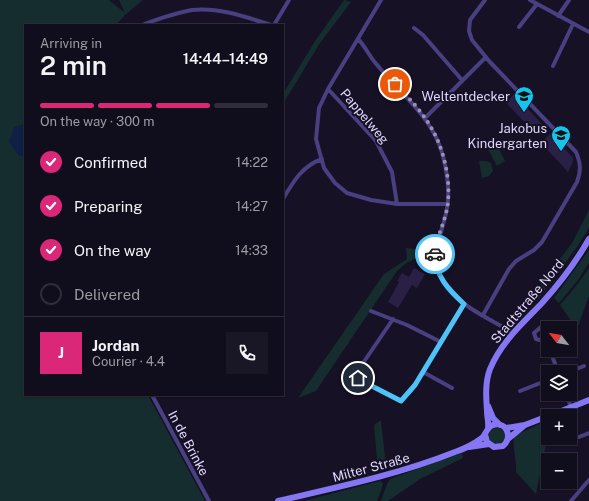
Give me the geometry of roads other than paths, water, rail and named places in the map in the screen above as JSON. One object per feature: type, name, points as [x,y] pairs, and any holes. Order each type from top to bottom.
[{"type":"main road","name":"Stadtstraße Nord","points":[[487,432],[489,422],[486,385],[490,370],[497,355],[513,333],[561,281],[589,239]]},
{"type":"main road","points":[[566,409],[589,400]]},
{"type":"main road","name":"Stadtstraße Nord","points":[[487,404],[493,418],[500,425]]},
{"type":"main road","points":[[525,425],[508,438],[505,444],[500,447],[494,447],[486,440],[487,432],[492,426],[500,425],[506,428],[525,425],[541,419]]},
{"type":"main road","points":[[506,428],[508,438]]},
{"type":"main road","name":"Milter Straße","points":[[467,447],[487,432]]},
{"type":"main road","name":"Milter Straße","points":[[278,501],[393,474],[467,447],[489,444]]},
{"type":"street","points":[[275,24],[289,0]]},
{"type":"street","points":[[381,0],[328,89],[320,108],[316,135],[324,168],[335,183],[347,193],[371,200],[397,204],[448,204]]},
{"type":"street","points":[[483,315],[509,269],[516,261],[534,250],[542,242],[577,182],[581,162],[576,152],[486,57],[472,40],[468,31],[470,20],[485,0]]},
{"type":"street","points":[[530,0],[589,32]]},
{"type":"street","points":[[558,16],[569,0]]},
{"type":"street","points":[[520,27],[537,4]]},
{"type":"street","points":[[145,24],[168,16],[198,10],[231,13],[268,24]]},
{"type":"street","points":[[553,66],[573,24]]},
{"type":"street","points":[[414,28],[423,35],[462,80]]},
{"type":"street","points":[[358,40],[378,66],[430,124],[443,156],[448,187],[448,204],[437,242],[435,259],[438,270],[449,290],[464,304],[513,333]]},
{"type":"street","points":[[425,118],[486,57]]},
{"type":"street","name":"Pappelweg","points":[[328,89],[376,141],[392,172],[397,204]]},
{"type":"street","points":[[284,198],[301,172],[314,162],[322,159]]},
{"type":"street","points":[[392,319],[359,369],[358,378],[401,401],[415,385],[464,304]]},
{"type":"street","points":[[371,311],[441,342]]},
{"type":"street","points":[[577,369],[584,366]]},
{"type":"street","points":[[423,372],[452,388]]},
{"type":"street","points":[[520,391],[541,383]]},
{"type":"street","name":"In de Brinke","points":[[153,396],[209,501]]},
{"type":"street","points":[[569,401],[571,407]]},
{"type":"street","points":[[579,437],[589,433]]},
{"type":"street","points":[[571,501],[589,480]]},
{"type":"water","points":[[24,124],[24,156],[19,156],[9,142],[14,128]]},
{"type":"place","name":"Weltentdecker","points":[[524,113]]},
{"type":"place","name":"Jakobus Kindergarten","points":[[561,152]]}]
